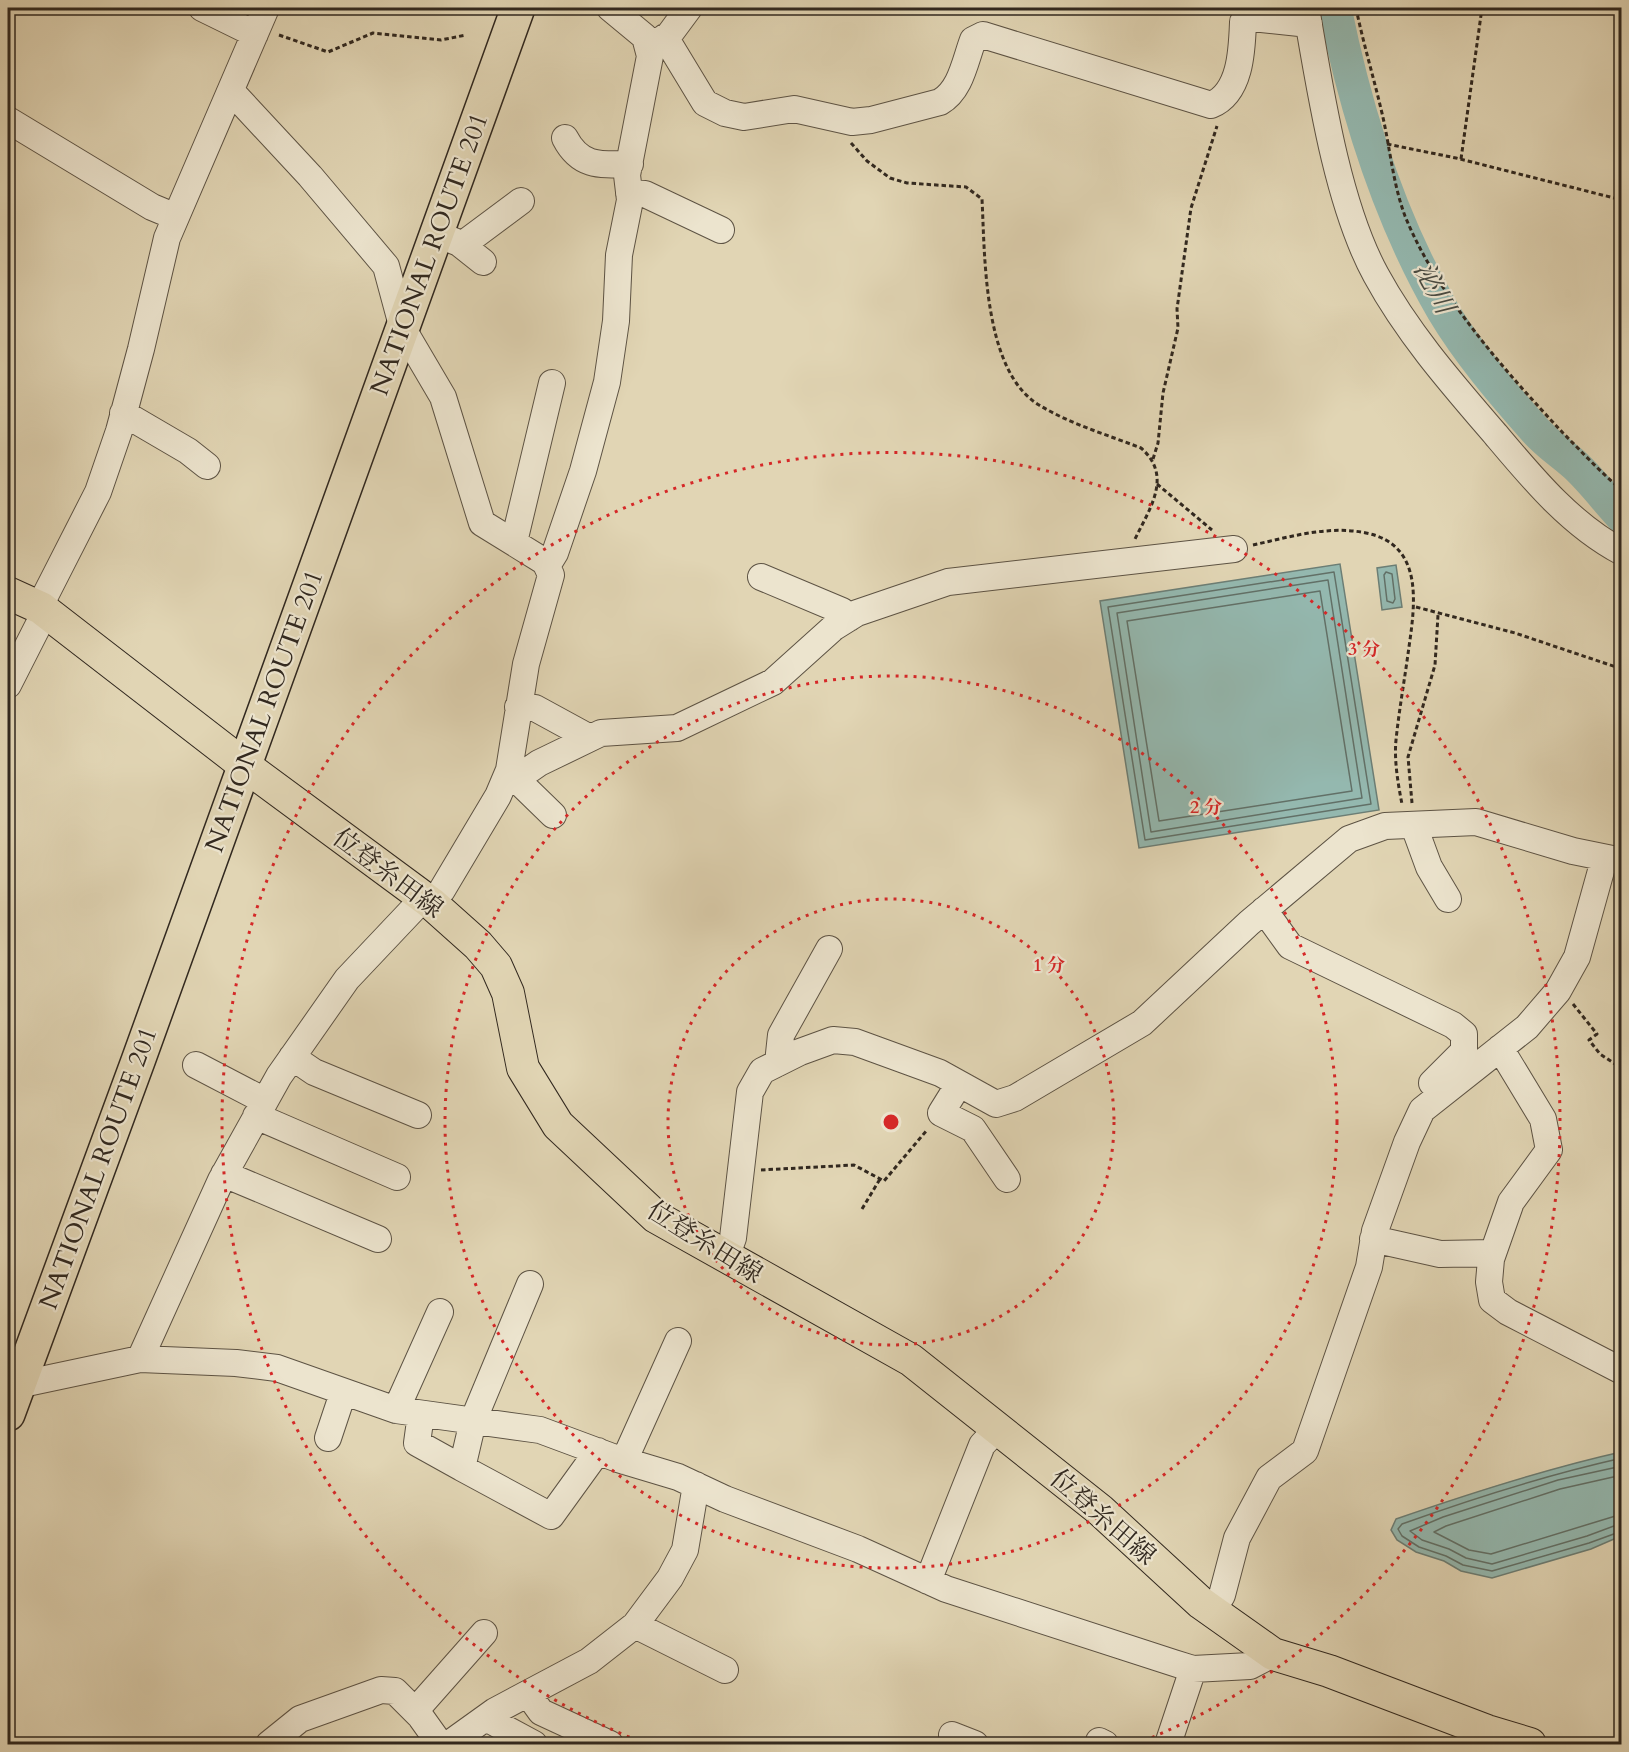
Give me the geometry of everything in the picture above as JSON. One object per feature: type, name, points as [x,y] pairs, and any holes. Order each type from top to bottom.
[{"type":"highway","name":"NATIONAL ROUTE 201","points":[[236,759],[342,427],[394,291],[494,8]]},
{"type":"highway","name":"NATIONAL ROUTE 201","points":[[10,1387],[236,759],[403,329],[450,240],[518,8]]},
{"type":"main road","name":"位登糸田線","points":[[8,593],[41,608],[236,759],[431,903],[477,945],[496,966],[508,993],[523,1068],[558,1125],[656,1217],[911,1360],[1100,1510],[1212,1611],[1273,1654],[1329,1671],[1487,1731],[1530,1744]]},
{"type":"street","points":[[8,685],[41,620],[41,608],[98,492],[123,413],[167,238],[260,22],[202,8]]},
{"type":"street","points":[[610,8],[645,37],[657,42],[705,103],[725,113],[744,117],[794,109],[852,122],[872,120],[940,102],[954,90],[973,40],[983,35],[1211,105],[1219,102],[1238,74],[1242,58],[1244,15],[1252,18],[1308,16],[1347,206],[1376,275],[1431,358],[1518,461],[1566,513],[1598,540],[1622,552]]},
{"type":"street","points":[[547,566],[555,553],[583,471],[606,382],[616,321],[619,255],[629,193],[627,175],[650,56],[657,42],[689,8]]},
{"type":"street","points":[[231,91],[310,176],[386,266],[403,329],[443,397],[482,523],[546,562],[551,575],[526,664],[509,770],[511,779],[553,815]]},
{"type":"street","points":[[8,120],[152,207],[176,217]]},
{"type":"street","points":[[565,138],[572,152],[592,164],[630,164]]},
{"type":"street","points":[[629,193],[645,194],[721,230]]},
{"type":"street","points":[[483,262],[450,240],[520,201]]},
{"type":"street","points":[[514,543],[552,384]]},
{"type":"street","points":[[123,413],[188,451],[207,466]]},
{"type":"street","points":[[140,1359],[224,1174],[292,1057],[347,979],[417,905],[431,903],[442,890],[498,796],[511,779],[601,733],[677,728],[773,682],[832,628],[849,618],[948,582],[1234,549]]},
{"type":"street","points":[[761,577],[842,610],[849,618]]},
{"type":"street","points":[[518,707],[536,708],[590,738]]},
{"type":"street","points":[[726,1258],[733,1238],[750,1092],[762,1071],[833,1040],[855,1042],[940,1073],[996,1104],[1015,1098],[1142,1023],[1264,910],[1349,839],[1385,826],[1476,822],[1613,860],[1577,957],[1558,991],[1527,1027],[1422,1110],[1407,1142],[1373,1239],[1369,1267],[1332,1367],[1305,1451],[1269,1478],[1237,1538],[1222,1595],[1212,1611]]},
{"type":"street","points":[[1410,826],[1429,867],[1448,898]]},
{"type":"street","points":[[1264,910],[1290,946],[1453,1025],[1464,1034],[1464,1051],[1432,1082],[1431,1101]]},
{"type":"street","points":[[778,1064],[782,1035],[829,949]]},
{"type":"street","points":[[1500,1048],[1543,1119],[1549,1150],[1511,1202],[1493,1253],[1489,1282],[1492,1300],[1508,1312],[1622,1371]]},
{"type":"street","points":[[292,1057],[314,1072],[418,1114]]},
{"type":"street","points":[[196,1065],[261,1108],[397,1177]]},
{"type":"street","points":[[959,1084],[941,1113],[973,1129],[1006,1179]]},
{"type":"street","points":[[224,1174],[378,1239]]},
{"type":"street","points":[[1373,1239],[1440,1254],[1493,1253]]},
{"type":"street","points":[[462,1468],[473,1421],[530,1284]]},
{"type":"street","points":[[440,1312],[408,1412],[417,1443],[551,1515],[598,1451]]},
{"type":"street","points":[[624,1461],[678,1341]]},
{"type":"street","points":[[10,1387],[140,1359],[236,1363],[278,1368],[343,1393],[408,1412],[540,1430],[624,1461],[678,1477],[858,1549],[928,1581],[1037,1621],[1193,1669],[1250,1666],[1273,1654]]},
{"type":"street","points":[[328,1438],[343,1393]]},
{"type":"street","points":[[928,1581],[982,1445],[997,1429]]},
{"type":"street","points":[[449,1744],[486,1718],[589,1660],[634,1625],[670,1578],[685,1550],[696,1485]]},
{"type":"street","points":[[634,1625],[725,1670]]},
{"type":"street","points":[[415,1711],[484,1633]]},
{"type":"street","points":[[1168,1744],[1193,1669]]},
{"type":"street","points":[[269,1744],[300,1719],[381,1690],[395,1691],[415,1711],[440,1744]]},
{"type":"street","points":[[528,1694],[542,1712],[610,1744]]},
{"type":"street","points":[[486,1718],[534,1744]]},
{"type":"path","points":[[1356,8],[1368,65],[1382,111],[1386,144],[1406,216],[1455,304],[1523,390],[1622,490]]},
{"type":"path","points":[[1461,159],[1482,8]]},
{"type":"path","points":[[260,22],[283,37],[328,52],[374,33],[441,40],[466,35]]},
{"type":"path","points":[[1125,563],[1157,493],[1153,459],[1158,443],[1163,393],[1178,328],[1177,309],[1191,208],[1221,113],[1219,102]]},
{"type":"path","points":[[836,119],[845,137],[867,161],[890,178],[907,183],[966,187],[982,199],[987,302],[1010,375],[1022,391],[1038,405],[1141,448],[1153,459]]},
{"type":"path","points":[[1386,144],[1461,159],[1622,200]]},
{"type":"path","points":[[1157,484],[1234,549],[1304,534],[1344,531],[1367,533],[1391,543],[1404,557],[1413,582],[1416,607],[1395,743],[1410,826]]},
{"type":"path","points":[[1416,607],[1438,615],[1515,633],[1622,669]]},
{"type":"path","points":[[1410,826],[1408,757],[1435,665],[1438,615]]},
{"type":"path","points":[[1558,991],[1580,1010],[1597,1034],[1589,1041],[1600,1054],[1618,1066],[1622,1065]]},
{"type":"path","points":[[741,1170],[790,1170],[854,1165],[884,1181],[941,1113]]},
{"type":"path","points":[[862,1209],[880,1179]]},
{"type":"water","points":[[1340,564],[1379,810],[1139,848],[1100,601]]},
{"type":"water","points":[[1396,565],[1402,607],[1382,610],[1377,568]]},
{"type":"water","points":[[1621,1452],[1621,1536],[1591,1549],[1492,1578],[1461,1571],[1444,1561],[1416,1552],[1397,1540],[1391,1530],[1396,1519],[1424,1509],[1536,1474]]},
{"type":"waterway","name":"泌川","points":[[1335,8],[1353,86],[1377,164],[1406,239],[1443,311],[1498,388],[1545,440],[1582,472],[1622,517]]}]
